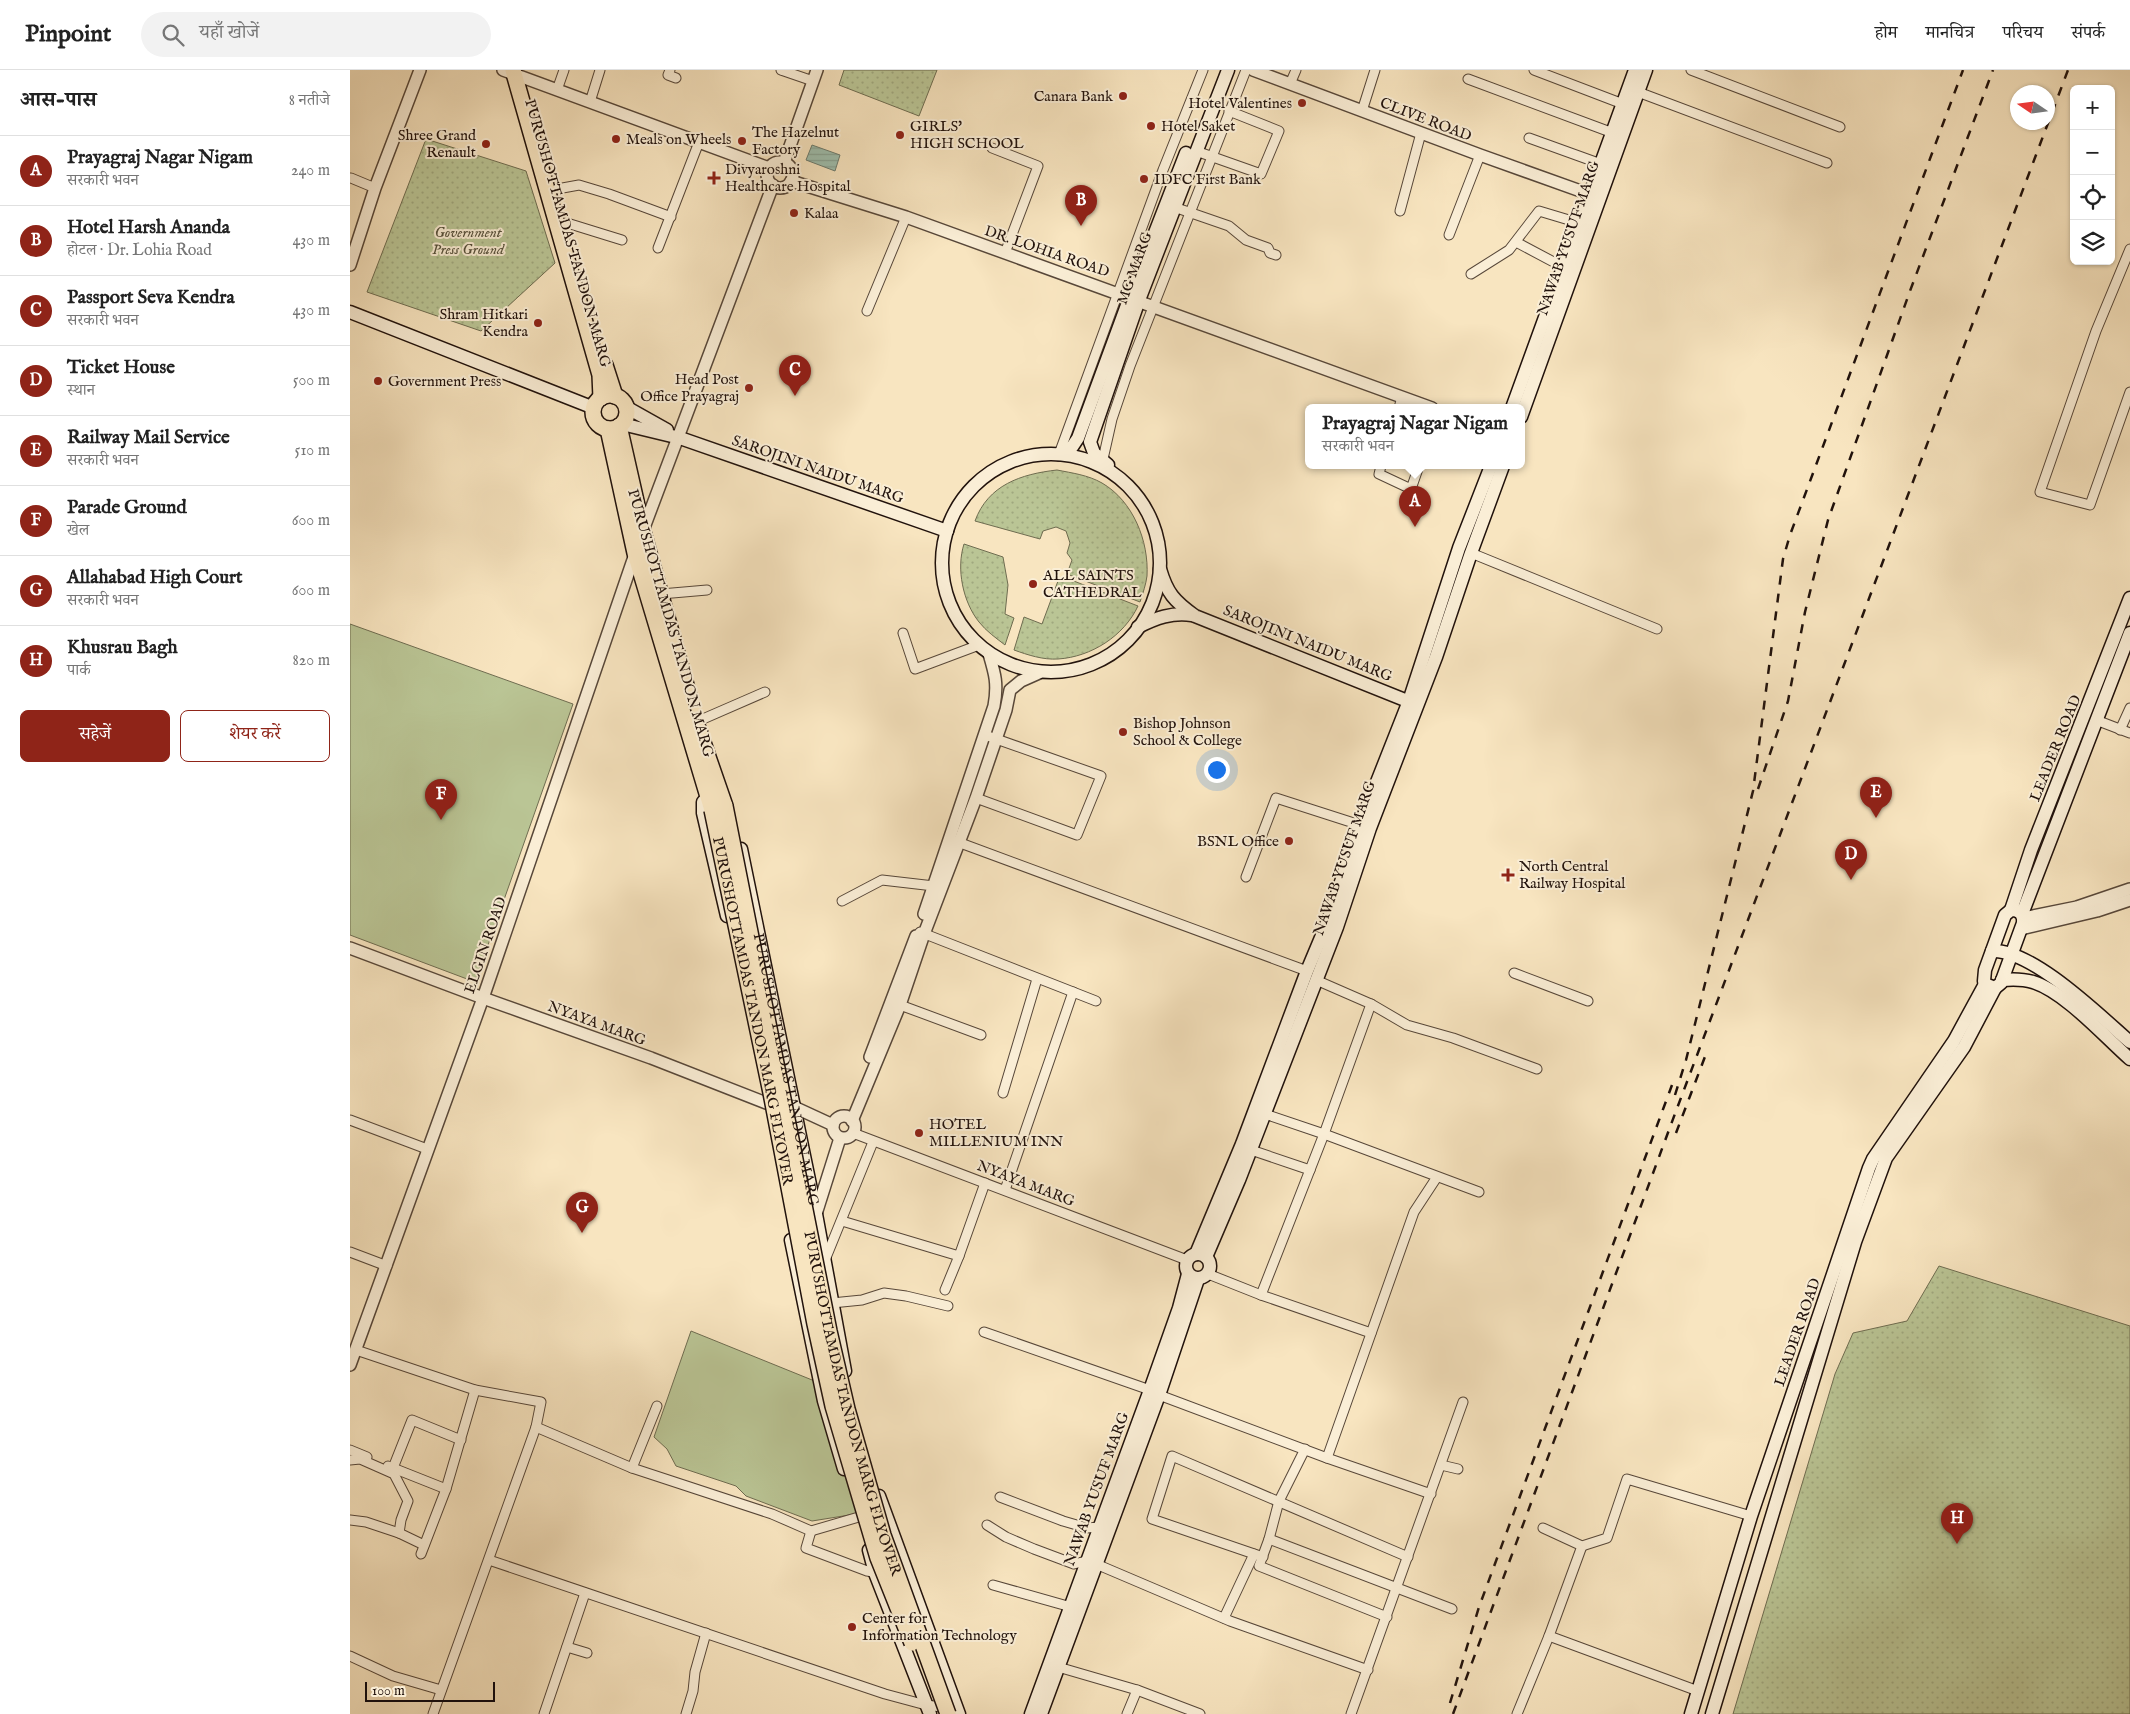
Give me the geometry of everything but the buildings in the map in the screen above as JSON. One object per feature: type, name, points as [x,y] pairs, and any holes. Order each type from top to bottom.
[{"type":"main road","name":"MG MARG","points":[[1059,454],[1072,447],[1078,438],[1129,297],[1220,70]]},
{"type":"main road","name":"MG MARG","points":[[1159,567],[1158,544],[1146,510],[1136,495],[1094,452],[1090,442],[1129,297],[1174,207],[1228,70]]},
{"type":"main road","name":"NAWAB YUSUF MARG","points":[[1513,404],[1635,70]]},
{"type":"main road","name":"NAWAB YUSUF MARG","points":[[1525,406],[1646,70]]},
{"type":"main road","name":"PURUSHOTTAMDAS TANDON MARG","points":[[515,72],[557,189],[567,223],[603,401]]},
{"type":"main road","points":[[350,312],[603,401],[620,398],[626,407],[626,418],[616,426],[596,420],[603,401],[600,375],[515,72]]},
{"type":"main road","name":"SAROJINI NAIDU MARG","points":[[626,407],[680,438]]},
{"type":"main road","name":"PURUSHOTTAMDAS TANDON MARG","points":[[616,426],[717,801]]},
{"type":"main road","name":"PURUSHOTTAMDAS TANDON MARG","points":[[616,426],[635,553],[717,801]]},
{"type":"main road","name":"SAROJINI NAIDU MARG","points":[[616,426],[680,438],[946,531]]},
{"type":"main road","points":[[1115,472],[1085,459],[1059,454],[1041,454],[1005,463],[975,484],[953,514],[946,531],[942,558],[944,584],[957,618],[984,650],[1004,663],[1039,673],[1060,674],[1094,663],[1118,648],[1138,627],[1152,601],[1159,567]]},
{"type":"main road","name":"NAWAB YUSUF MARG","points":[[1196,1257],[1328,921],[1360,825],[1414,703],[1465,531],[1490,469]]},
{"type":"main road","name":"NAWAB YUSUF MARG","points":[[1196,1257],[1251,1150],[1265,1114],[1340,920],[1414,703],[1502,469]]},
{"type":"main road","points":[[1159,567],[1168,592],[1179,605],[1195,616]]},
{"type":"main road","name":"LEADER ROAD","points":[[2019,918],[2031,850],[2130,598]]},
{"type":"main road","points":[[1138,627],[1164,616],[1179,613],[1195,616]]},
{"type":"main road","name":"SAROJINI NAIDU MARG","points":[[1195,616],[1414,703]]},
{"type":"main road","name":"LEADER ROAD","points":[[2019,918],[2130,633]]},
{"type":"main road","name":"PURUSHOTTAMDAS TANDON MARG","points":[[928,1710],[875,1573],[824,1402],[801,1294],[766,1103],[704,813],[703,802],[717,801],[728,795],[816,1214],[851,1403],[883,1509],[955,1712]]},
{"type":"main road","name":"PURUSHOTTAMDAS TANDON MARG FLYOVER","points":[[717,801],[847,1409],[884,1535],[955,1712]]},
{"type":"main road","name":"PURUSHOTTAMDAS TANDON MARG FLYOVER","points":[[717,801],[832,1406],[878,1558],[940,1714]]},
{"type":"main road","points":[[2019,918],[2005,916],[1984,976],[1994,984],[2020,979],[2033,982],[2056,993],[2130,1059]]},
{"type":"main road","points":[[2001,926],[2007,931],[2019,918]]},
{"type":"main road","points":[[1994,984],[2011,954],[2019,918]]},
{"type":"main road","points":[[1992,951],[1999,950],[2011,954],[2062,983],[2130,1042]]},
{"type":"main road","name":"LEADER ROAD","points":[[1712,1714],[1810,1384],[1855,1242],[1870,1185],[1873,1159],[1994,984]]},
{"type":"main road","name":"LEADER ROAD","points":[[1691,1714],[1751,1516],[1870,1185]]},
{"type":"main road","points":[[1196,1257],[1210,1268],[1198,1275],[1186,1267],[1196,1257]]},
{"type":"main road","name":"NAWAB YUSUF MARG","points":[[1041,1714],[1091,1563],[1198,1275]]},
{"type":"main road","name":"NAWAB YUSUF MARG","points":[[1031,1714],[1071,1607],[1091,1563],[1099,1527],[1155,1392]]},
{"type":"street","points":[[350,265],[375,188],[420,70]]},
{"type":"street","points":[[557,90],[564,70]]},
{"type":"street","points":[[590,102],[600,70]]},
{"type":"street","points":[[670,70],[668,75],[676,78]]},
{"type":"street","points":[[781,70],[815,76],[784,163]]},
{"type":"street","points":[[1129,297],[1203,70]]},
{"type":"street","points":[[1103,460],[1118,400],[1246,70]]},
{"type":"street","name":"CLIVE ROAD","points":[[1253,70],[1480,156],[1589,194]]},
{"type":"street","points":[[1290,84],[1296,70]]},
{"type":"street","points":[[1362,111],[1375,70]]},
{"type":"street","points":[[1534,70],[1623,104]]},
{"type":"street","points":[[1691,70],[1840,127]]},
{"type":"street","points":[[515,72],[557,90],[769,168]]},
{"type":"street","points":[[1468,79],[1613,133]]},
{"type":"street","points":[[1638,92],[1827,163]]},
{"type":"street","points":[[1196,151],[1261,174],[1279,131],[1229,111]]},
{"type":"street","points":[[1400,211],[1421,133]]},
{"type":"street","points":[[1529,138],[1601,164]]},
{"type":"street","points":[[658,248],[699,142]]},
{"type":"street","points":[[992,148],[1038,166],[1005,253]]},
{"type":"street","points":[[1449,236],[1480,156]]},
{"type":"street","points":[[775,163],[784,163],[790,168],[791,180],[785,186],[773,186],[768,180],[769,168],[775,163]]},
{"type":"street","points":[[352,178],[375,188]]},
{"type":"street","name":"DR. LOHIA ROAD","points":[[791,180],[906,217],[1154,306],[1400,403]]},
{"type":"street","points":[[557,189],[580,185],[671,217]]},
{"type":"street","name":"ELGIN ROAD","points":[[350,1365],[387,1266],[427,1148],[483,998],[635,553],[680,438],[773,186]]},
{"type":"street","points":[[1174,207],[1229,226],[1246,240],[1268,248],[1270,253],[1276,255]]},
{"type":"street","points":[[1471,274],[1509,250],[1539,211],[1579,223]]},
{"type":"street","points":[[867,311],[906,217]]},
{"type":"street","points":[[567,223],[622,240]]},
{"type":"street","points":[[1516,242],[1563,267]]},
{"type":"street","points":[[2130,249],[2096,331],[2040,492],[2090,505],[2130,392]]},
{"type":"street","points":[[1380,469],[1379,474],[1411,489],[1418,469]]},
{"type":"street","points":[[1471,553],[1657,629]]},
{"type":"street","points":[[660,594],[707,590]]},
{"type":"street","points":[[850,1119],[900,1005],[934,886],[954,840],[976,798],[991,737],[998,687],[984,650],[915,669],[903,633]]},
{"type":"street","points":[[850,1119],[921,933],[991,737],[1010,690],[1020,681],[1039,673]]},
{"type":"street","points":[[696,722],[765,692]]},
{"type":"street","points":[[2120,730],[2130,708]]},
{"type":"street","points":[[2096,720],[2130,734]]},
{"type":"street","points":[[976,798],[1077,835],[1101,776],[991,737]]},
{"type":"street","points":[[1246,877],[1276,798],[1360,825]]},
{"type":"street","points":[[954,840],[1307,971]]},
{"type":"street","points":[[842,901],[882,880],[934,886]]},
{"type":"street","points":[[2019,918],[2077,907],[2130,890]]},
{"type":"street","points":[[2019,918],[2097,911],[2130,900]]},
{"type":"street","points":[[921,933],[1096,1001]]},
{"type":"street","name":"NYAYA MARG","points":[[350,948],[651,1058],[766,1103],[794,1107],[833,1125]]},
{"type":"street","points":[[1514,973],[1588,1001]]},
{"type":"street","points":[[1002,1093],[1037,979]]},
{"type":"street","points":[[1316,980],[1371,1004],[1407,1026],[1453,1038],[1537,1069]]},
{"type":"street","points":[[1005,1190],[1073,992]]},
{"type":"street","points":[[1261,1295],[1324,1134],[1371,1004]]},
{"type":"street","points":[[900,1005],[981,1034]]},
{"type":"street","points":[[1265,1114],[1479,1192]]},
{"type":"street","points":[[837,1119],[850,1119],[855,1127],[853,1133],[846,1138],[840,1138],[834,1132],[833,1125],[837,1119]]},
{"type":"street","points":[[350,1120],[427,1148]]},
{"type":"street","name":"NYAYA MARG","points":[[853,1133],[985,1183],[1196,1257]]},
{"type":"street","points":[[816,1214],[840,1138]]},
{"type":"street","points":[[825,1261],[873,1142]]},
{"type":"street","points":[[1251,1150],[1310,1170]]},
{"type":"street","points":[[1327,1458],[1414,1212],[1437,1177]]},
{"type":"street","points":[[945,1290],[985,1183]]},
{"type":"street","points":[[842,1221],[959,1256]]},
{"type":"street","points":[[350,1252],[387,1266]]},
{"type":"street","points":[[1198,1275],[1371,1333]]},
{"type":"street","points":[[832,1303],[862,1300],[884,1293],[948,1306]]},
{"type":"street","points":[[984,1332],[1155,1392],[1327,1458],[1430,1494]]},
{"type":"street","points":[[356,1350],[476,1390],[541,1402],[536,1427],[432,1714]]},
{"type":"street","points":[[421,1554],[446,1489],[476,1390]]},
{"type":"street","points":[[1351,1714],[1463,1402]]},
{"type":"street","points":[[632,1468],[657,1406]]},
{"type":"street","points":[[393,1468],[412,1420],[461,1440]]},
{"type":"street","points":[[536,1427],[632,1468],[772,1514],[811,1531],[859,1518],[883,1509]]},
{"type":"street","points":[[1224,1618],[1269,1539],[1279,1502],[1305,1449]]},
{"type":"street","points":[[350,1450],[446,1489]]},
{"type":"street","points":[[1258,1556],[1152,1518],[1172,1456],[1408,1557]]},
{"type":"street","points":[[350,1460],[360,1459],[394,1474],[408,1501],[401,1520],[399,1533]]},
{"type":"street","points":[[1441,1465],[1458,1469]]},
{"type":"street","points":[[1543,1528],[1582,1546],[1607,1538],[1627,1479],[1751,1516]]},
{"type":"street","points":[[1000,1497],[1063,1521],[1087,1528],[1099,1527]]},
{"type":"street","points":[[350,1520],[366,1522],[399,1533],[424,1545]]},
{"type":"street","points":[[987,1525],[1006,1537],[1034,1549],[1074,1564],[1091,1563],[1224,1618],[1368,1670]]},
{"type":"street","points":[[811,1531],[806,1548],[875,1573],[906,1572]]},
{"type":"street","points":[[1269,1539],[1452,1609]]},
{"type":"street","points":[[1517,1714],[1549,1636],[1582,1546]]},
{"type":"street","points":[[1258,1556],[1259,1566],[1387,1617]]},
{"type":"street","points":[[489,1560],[928,1710],[955,1712]]},
{"type":"street","points":[[993,1584],[1071,1607]]},
{"type":"street","points":[[544,1714],[585,1593]]},
{"type":"street","points":[[686,1714],[706,1634]]},
{"type":"street","points":[[1549,1636],[1698,1691]]},
{"type":"street","points":[[567,1647],[587,1653]]},
{"type":"street","points":[[350,1656],[393,1676],[441,1690]]},
{"type":"street","points":[[1058,1667],[1137,1690],[1200,1714]]},
{"type":"street","points":[[1128,1714],[1137,1690]]},
{"type":"green space","points":[[844,70],[937,70],[919,116],[839,85]]},
{"type":"green space","name":"Government Press Ground","points":[[426,139],[526,171],[555,263],[481,331],[367,292]]},
{"type":"green space","points":[[1057,470],[1097,480],[1113,491],[1130,511],[1142,536],[1147,563],[1147,579],[1140,602],[1067,574],[1072,560],[1067,553],[1070,543],[1066,531],[1056,527],[1043,531],[1040,539],[975,521],[988,498],[1007,483],[1019,478]]},
{"type":"green space","points":[[964,544],[1003,557],[1008,585],[1005,614],[1014,618],[1005,645],[982,625],[973,614],[969,605],[962,585],[961,574]]},
{"type":"green space","points":[[1066,578],[1138,606],[1132,617],[1115,635],[1105,643],[1082,654],[1058,659],[1047,659],[1014,650],[1024,617],[1042,624],[1058,581]]},
{"type":"green space","points":[[350,624],[573,704],[475,982],[350,935]]},
{"type":"green space","points":[[1939,1266],[2130,1326],[2130,1714],[1733,1714],[1835,1374],[1853,1333],[1907,1321]]},
{"type":"green space","points":[[691,1331],[822,1384],[862,1513],[812,1521],[746,1496],[736,1486],[676,1466],[667,1449],[654,1437]]},
{"type":"shaded area","points":[[812,145],[840,155],[835,171],[806,160]]},
{"type":"railway","points":[[1675,1095],[1686,1060],[1753,791],[1783,559],[1790,535],[1963,70]]},
{"type":"railway","points":[[1758,789],[1788,701],[1805,612],[1828,520],[1910,291],[1993,70]]},
{"type":"railway","points":[[1453,1714],[1676,1111],[2068,70]]},
{"type":"railway","points":[[1676,1133],[1706,1054]]},
{"type":"railway","points":[[1450,1703],[1479,1607],[1672,1085]]},
{"type":"place","name":"Canara Bank","points":[[1123,96]]},
{"type":"place","name":"Hotel Valentines","points":[[1302,103]]},
{"type":"place","name":"Hotel Saket","points":[[1151,126]]},
{"type":"place","name":"GIRLS' HIGH SCHOOL","points":[[900,135]]},
{"type":"place","name":"Meals on Wheels","points":[[616,139]]},
{"type":"place","name":"The Hazelnut Factory","points":[[742,141]]},
{"type":"place","name":"Shree Grand Renault","points":[[486,144]]},
{"type":"place","name":"Divyaroshni Healthcare Hospital","points":[[714,178]]},
{"type":"place","name":"IDFC First Bank","points":[[1144,179]]},
{"type":"place","name":"Kalaa","points":[[794,213]]},
{"type":"place","name":"Hotel Harsh Ananda","points":[[1081,226]]},
{"type":"place","name":"Shram Hitkari Kendra","points":[[538,323]]},
{"type":"place","name":"Government Press","points":[[378,381]]},
{"type":"place","name":"Head Post Office Prayagraj","points":[[749,388]]},
{"type":"place","name":"Passport Seva Kendra","points":[[795,396]]},
{"type":"place","name":"Prayagraj Nagar Nigam","points":[[1415,527]]},
{"type":"place","name":"ALL SAINTS CATHEDRAL","points":[[1033,584]]},
{"type":"place","name":"Bishop Johnson School & College","points":[[1123,732]]},
{"type":"place","name":"Railway Mail Service","points":[[1876,818]]},
{"type":"place","name":"Parade Ground","points":[[441,820]]},
{"type":"place","name":"BSNL Office","points":[[1289,841]]},
{"type":"place","name":"North Central Railway Hospital","points":[[1508,875]]},
{"type":"place","name":"Ticket House","points":[[1851,880]]},
{"type":"place","name":"HOTEL MILLENIUM INN","points":[[919,1133]]},
{"type":"place","name":"Allahabad High Court","points":[[582,1233]]},
{"type":"place","name":"Khusrau Bagh","points":[[1957,1544]]},
{"type":"place","name":"Center for Information Technology","points":[[852,1627]]}]
